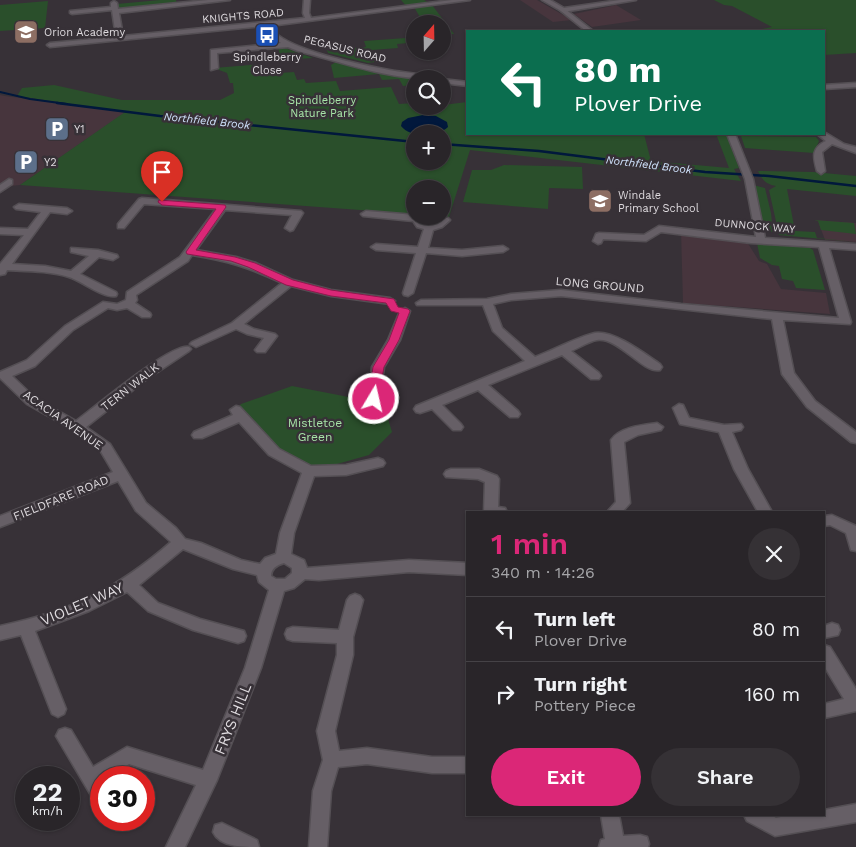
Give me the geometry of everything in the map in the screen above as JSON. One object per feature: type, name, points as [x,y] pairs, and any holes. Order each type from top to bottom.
[{"type":"street","points":[[112,0],[116,9],[120,38]]},
{"type":"street","points":[[72,12],[227,0]]},
{"type":"street","points":[[307,0],[306,13],[309,20]]},
{"type":"street","name":"KNIGHTS ROAD","points":[[50,45],[309,20],[467,0]]},
{"type":"street","points":[[546,0],[563,10],[589,30]]},
{"type":"street","points":[[563,10],[633,0]]},
{"type":"street","name":"PEGASUS ROAD","points":[[266,24],[270,32],[287,45],[328,58],[406,74]]},
{"type":"street","points":[[214,68],[213,50],[287,45]]},
{"type":"street","points":[[451,82],[466,84]]},
{"type":"street","points":[[825,87],[856,85]]},
{"type":"street","points":[[730,135],[746,174],[761,240]]},
{"type":"street","points":[[823,135],[832,141],[856,150]]},
{"type":"street","points":[[821,171],[816,154],[817,150],[832,141]]},
{"type":"street","points":[[0,189],[10,182]]},
{"type":"street","points":[[121,226],[142,201],[298,213],[290,228]]},
{"type":"street","points":[[20,207],[46,211],[67,211]]},
{"type":"street","points":[[2,270],[45,269],[73,275],[110,299],[116,307],[130,299],[184,259],[222,207]]},
{"type":"street","points":[[2,270],[46,211]]},
{"type":"street","points":[[366,214],[417,218],[420,225],[429,228],[439,225]]},
{"type":"street","points":[[408,294],[429,228]]},
{"type":"street","name":"DUNNOCK WAY","points":[[598,241],[599,236],[646,238],[660,229],[761,240],[856,247]]},
{"type":"street","points":[[0,231],[29,232]]},
{"type":"street","points":[[822,244],[851,323]]},
{"type":"street","points":[[376,247],[462,253],[504,249]]},
{"type":"street","points":[[75,250],[113,256]]},
{"type":"street","points":[[190,252],[232,259],[252,265],[290,282],[331,293],[390,301]]},
{"type":"street","points":[[73,275],[98,253]]},
{"type":"street","name":"TERN WALK","points":[[77,427],[112,403],[140,377],[190,346],[236,325],[290,282]]},
{"type":"street","name":"LONG GROUND","points":[[421,303],[487,302],[511,297],[561,293],[851,323]]},
{"type":"street","points":[[408,294],[417,296],[421,303],[416,309],[405,311],[395,309],[390,301],[395,296],[408,294]]},
{"type":"street","name":"ACACIA AVENUE","points":[[110,299],[69,328],[32,363],[2,376],[31,401],[77,427],[105,446],[141,507],[180,543],[196,547],[238,566],[264,571]]},
{"type":"street","points":[[130,299],[146,315]]},
{"type":"street","points":[[487,302],[497,329],[533,362]]},
{"type":"street","points":[[386,412],[374,399],[378,367],[394,340],[405,311]]},
{"type":"street","points":[[776,316],[788,374],[811,404],[856,439]]},
{"type":"street","points":[[236,325],[251,332],[271,336],[261,350]]},
{"type":"street","points":[[420,409],[480,385],[595,334],[621,342],[656,366]]},
{"type":"street","points":[[562,349],[595,376]]},
{"type":"street","points":[[480,385],[514,414]]},
{"type":"street","points":[[434,404],[457,427]]},
{"type":"street","points":[[679,408],[684,421],[731,428],[741,469],[764,511]]},
{"type":"street","points":[[198,435],[238,413],[274,452],[309,471],[346,470],[378,463]]},
{"type":"street","points":[[615,511],[624,503],[617,440],[635,431],[657,427]]},
{"type":"street","points":[[283,557],[287,533],[309,471]]},
{"type":"street","name":"FIELDFARE ROAD","points":[[0,522],[122,474]]},
{"type":"street","points":[[451,474],[479,474],[492,479],[491,511]]},
{"type":"street","points":[[825,520],[832,520],[854,529],[856,546]]},
{"type":"street","name":"VIOLET WAY","points":[[0,633],[26,628],[81,608],[128,584],[180,543]]},
{"type":"street","points":[[283,557],[296,561],[299,565],[300,573],[293,582],[278,586],[267,582],[264,578],[264,571],[270,562],[283,557]]},
{"type":"street","points":[[300,573],[319,574],[409,566],[466,569]]},
{"type":"street","points":[[128,584],[153,606],[198,625],[238,636]]},
{"type":"street","name":"FRYS HILL","points":[[175,847],[208,780],[253,668],[278,586]]},
{"type":"street","points":[[318,847],[322,791],[332,760],[326,731],[345,655],[345,637],[355,600]]},
{"type":"street","points":[[26,628],[58,709]]},
{"type":"street","points":[[293,634],[345,637]]},
{"type":"street","points":[[825,654],[856,704],[825,712]]},
{"type":"street","points":[[65,736],[90,775]]},
{"type":"street","points":[[110,766],[127,755],[208,780]]},
{"type":"street","points":[[332,760],[367,756],[432,765],[466,765]]},
{"type":"street","points":[[755,816],[775,827],[856,813]]},
{"type":"street","points":[[610,816],[612,846],[640,844]]},
{"type":"street","points":[[222,832],[250,847]]},
{"type":"shaded area","points":[[520,0],[537,0],[572,20],[553,22]]},
{"type":"shaded area","points":[[616,5],[641,20],[592,27],[574,14]]},
{"type":"shaded area","points":[[0,95],[126,112],[20,185],[0,187]]},
{"type":"shaded area","points":[[814,220],[856,223],[856,242],[825,240],[818,221]]},
{"type":"shaded area","points":[[681,231],[747,242],[759,261],[767,264],[781,289],[826,293],[830,314],[683,303]]},
{"type":"green space","points":[[176,0],[177,5],[118,10],[117,4]]},
{"type":"green space","points":[[401,0],[424,0],[432,5],[440,15],[419,15],[414,7],[408,8]]},
{"type":"green space","points":[[714,0],[856,0],[856,53],[825,55],[825,30],[757,30],[772,27],[732,6],[724,5]]},
{"type":"green space","points":[[48,1],[45,28],[0,31],[0,5]]},
{"type":"green space","points":[[406,38],[406,43],[397,44],[398,48],[372,50],[375,62],[368,63],[328,53],[327,50],[366,47],[364,41]]},
{"type":"green space","points":[[278,47],[282,47],[313,58],[281,60]]},
{"type":"green space","points":[[336,62],[406,77],[406,86],[403,86],[399,79],[382,80],[379,74],[334,78],[331,65]]},
{"type":"green space","name":"Spindleberry Nature Park","points":[[263,64],[266,74],[294,72],[297,80],[304,79],[306,83],[336,81],[340,91],[391,87],[399,104],[406,104],[406,115],[451,115],[451,104],[466,102],[466,135],[644,135],[651,161],[729,168],[716,135],[726,135],[739,168],[734,169],[741,181],[470,150],[451,211],[451,180],[406,180],[406,213],[20,185],[125,112],[17,96],[22,88],[54,85],[122,100],[220,100],[234,93],[233,83],[230,83],[227,73],[214,68]]},
{"type":"green space","points":[[741,136],[816,137],[819,141],[814,153],[745,148]]},
{"type":"green space","points":[[504,165],[582,167],[583,189],[549,188],[548,209],[463,202],[472,170],[491,170]]},
{"type":"green space","points":[[758,171],[813,172],[856,176],[856,196],[787,189],[795,231],[815,232],[817,238],[856,242],[779,235],[769,190],[776,186],[765,181]]},
{"type":"green space","points":[[753,185],[765,188],[773,232],[763,231]]},
{"type":"green space","points":[[814,220],[854,223],[856,234],[821,230],[818,221]]},
{"type":"green space","points":[[757,243],[810,248],[813,250],[825,290],[796,288],[793,281],[782,279],[779,266],[772,265],[760,258]]},
{"type":"green space","name":"Mistletoe Green","points":[[292,386],[364,400],[374,399],[386,412],[392,432],[369,455],[337,464],[346,470],[309,471],[295,464],[236,410],[241,404]]},
{"type":"water","points":[[423,115],[436,116],[447,122],[448,125],[406,125],[406,130],[401,126],[402,122],[408,118]]},
{"type":"waterway","name":"Northfield Brook","points":[[0,92],[30,99],[67,104]]},
{"type":"waterway","name":"Northfield Brook","points":[[57,103],[160,116],[406,141]]},
{"type":"waterway","name":"Northfield Brook","points":[[451,145],[539,151],[705,172],[769,176],[856,186]]},
{"type":"place","name":"Orion Academy","points":[[26,32]]},
{"type":"place","name":"Spindleberry Close","points":[[267,35]]},
{"type":"place","name":"Y1","points":[[57,129]]},
{"type":"place","name":"Y2","points":[[26,162]]},
{"type":"place","name":"Windale Primary School","points":[[600,201]]},
{"type":"route","points":[[162,202],[222,207],[190,252],[232,259],[252,265],[290,282],[331,293],[390,301],[395,309],[405,311],[394,340],[378,367],[374,399]]}]
